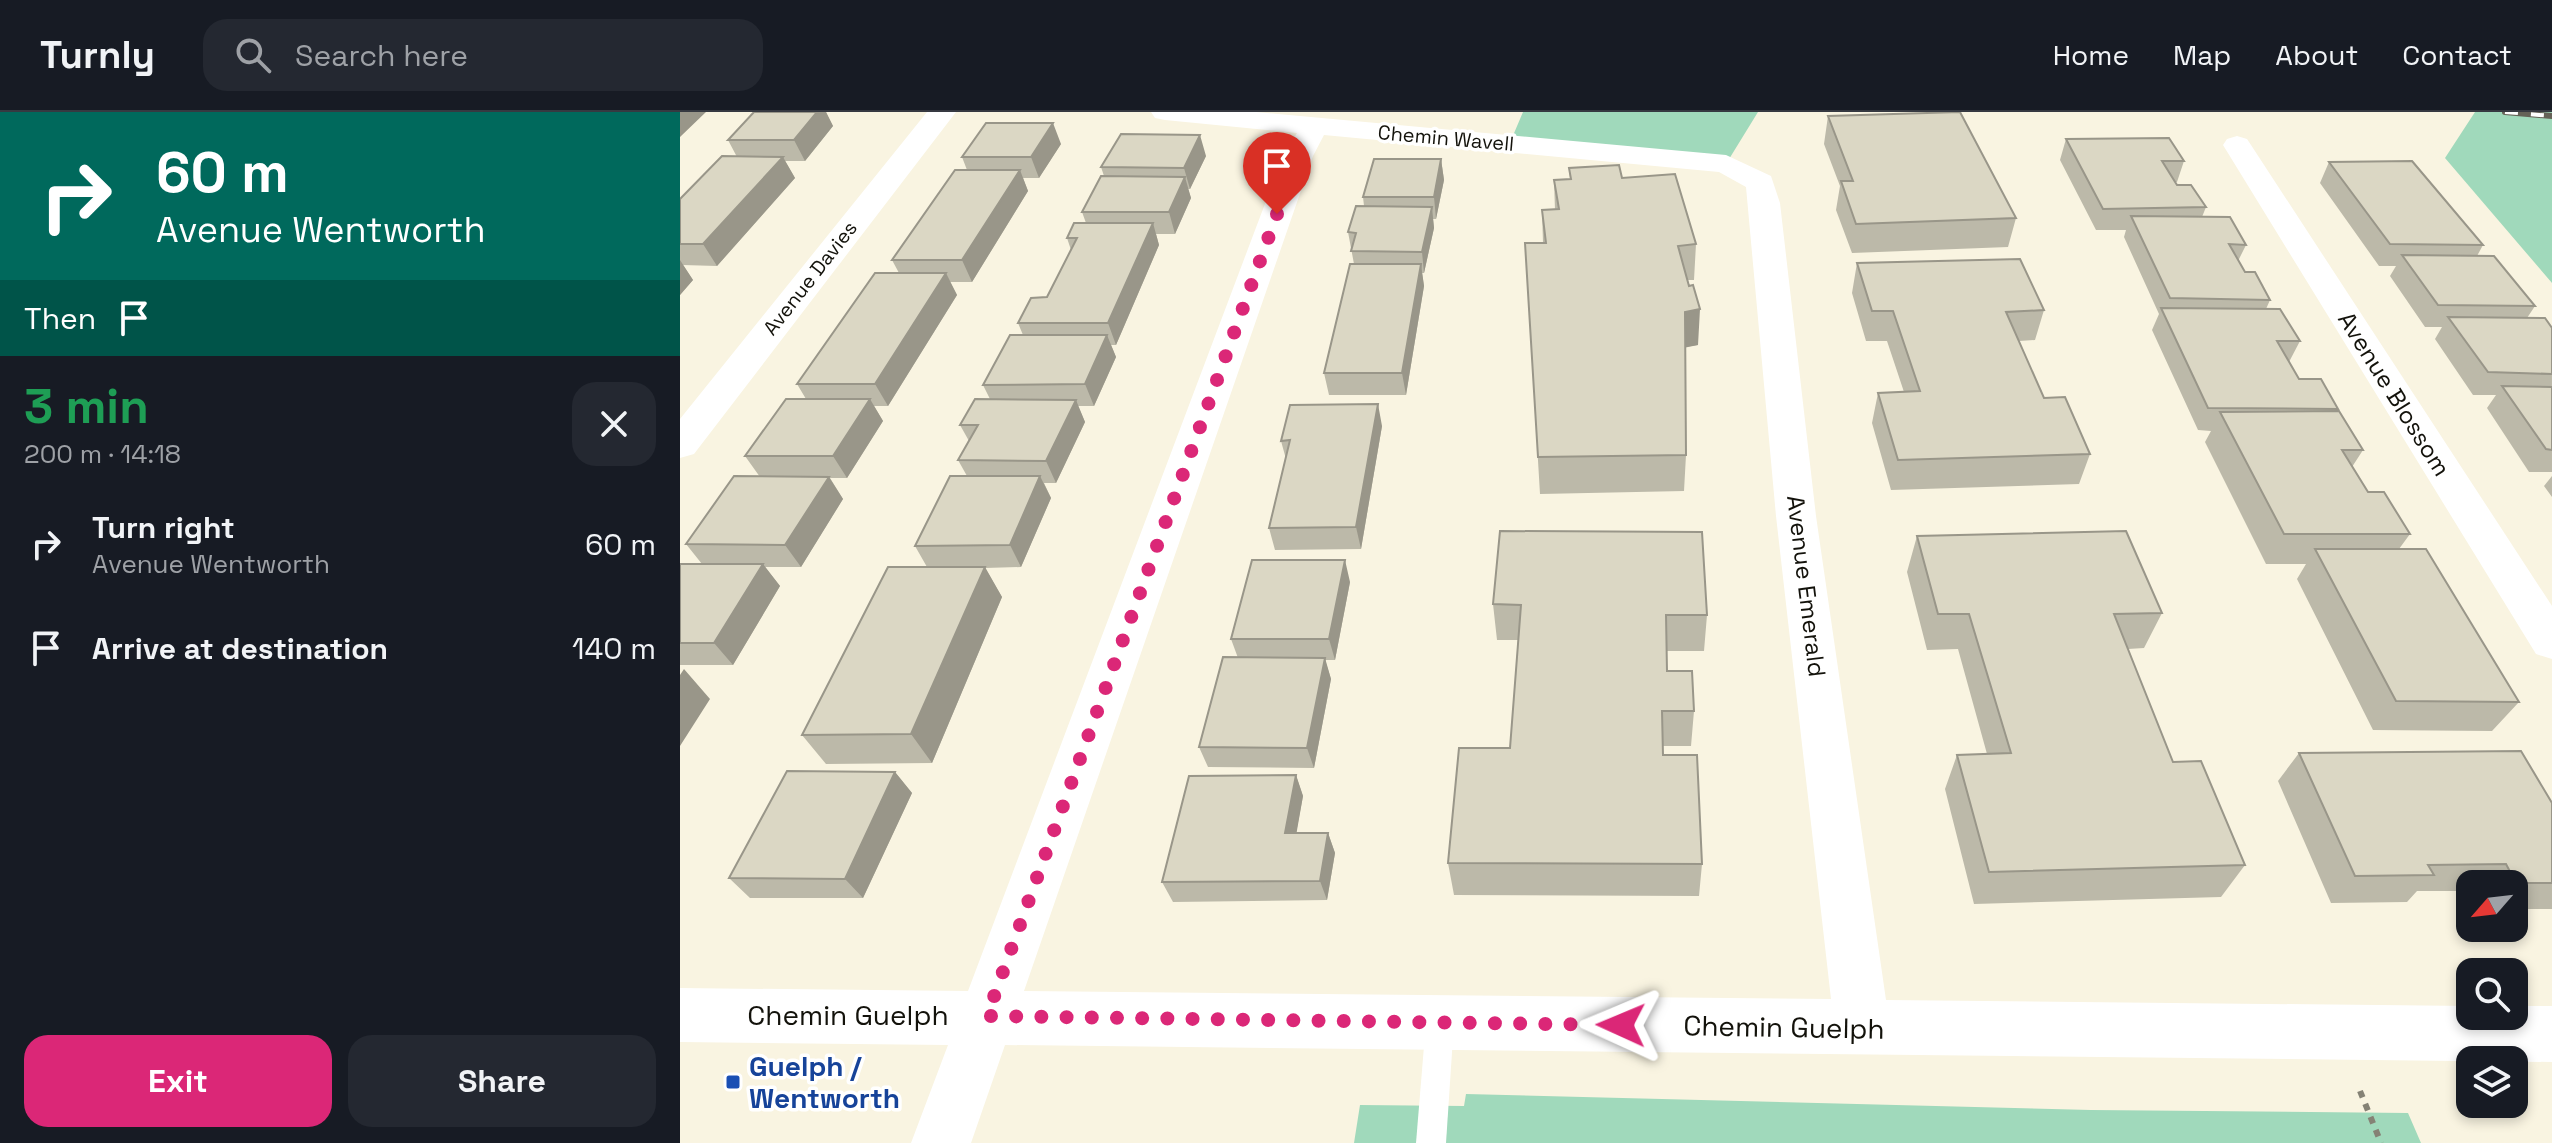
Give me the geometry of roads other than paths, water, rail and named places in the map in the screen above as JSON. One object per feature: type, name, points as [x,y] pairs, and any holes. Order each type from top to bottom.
[{"type":"street","name":"Avenue Davies","points":[[680,445],[942,112]]},
{"type":"street","name":"Chemin Wavell","points":[[1165,112],[1726,164]]},
{"type":"street","points":[[941,1143],[1298,156],[1315,126]]},
{"type":"street","name":"Avenue Blossom","points":[[2237,145],[2552,642]]},
{"type":"street","name":"Avenue Emerald","points":[[1726,164],[1760,182],[1765,203],[1796,516],[1862,1028]]},
{"type":"street","name":"Chemin Guelph","points":[[680,1015],[2552,1034]]},
{"type":"lane","points":[[1431,1143],[1440,1022]]},
{"type":"railway","points":[[2505,112],[2552,116]]},
{"type":"place","name":"Guelph / Wentworth","points":[[733,1082]]}]
